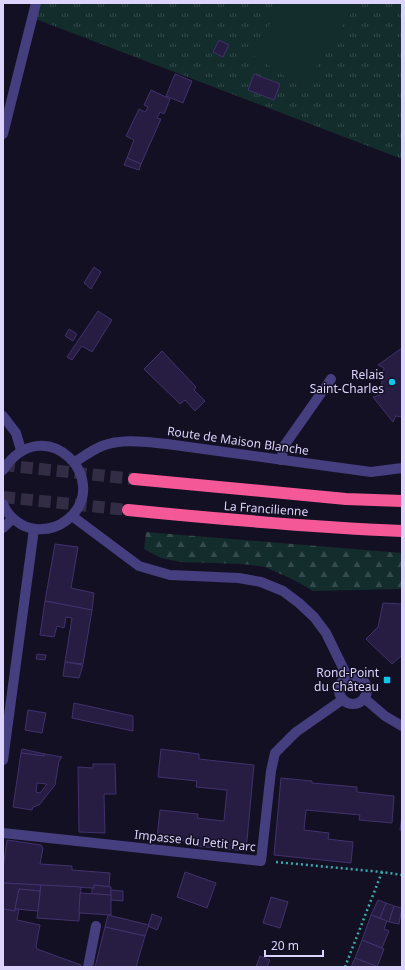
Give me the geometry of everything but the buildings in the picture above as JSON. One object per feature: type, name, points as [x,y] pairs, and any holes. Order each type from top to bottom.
[{"type":"highway","name":"La Francilienne","points":[[134,479],[346,499],[402,501]]},
{"type":"highway","name":"La Francilienne","points":[[128,510],[240,521],[402,531]]},
{"type":"street","points":[[3,134],[36,3]]},
{"type":"street","points":[[281,460],[284,446],[331,379]]},
{"type":"street","points":[[3,416],[16,433],[21,450]]},
{"type":"street","name":"Route de Maison Blanche","points":[[75,462],[101,447],[112,443],[136,441],[371,472],[402,468]]},
{"type":"street","points":[[3,470],[11,458],[21,450],[32,446],[56,448],[75,462],[83,484],[82,496],[78,507],[72,516],[61,525],[48,529],[34,529],[23,526],[12,518],[3,504]]},
{"type":"street","points":[[72,516],[139,566],[170,575],[238,578],[261,582],[283,591],[299,603],[326,633],[347,676]]},
{"type":"street","points":[[3,528],[12,518]]},
{"type":"street","points":[[3,760],[34,529]]},
{"type":"street","points":[[354,675],[362,678],[366,684],[367,691],[364,698],[360,702],[354,704],[347,703],[342,700],[339,695],[339,684],[347,676],[354,675]]},
{"type":"street","points":[[364,698],[386,716],[402,726]]},
{"type":"street","name":"Impasse du Petit Parc","points":[[3,833],[261,861],[271,771],[275,753],[296,732],[342,700]]},
{"type":"street","points":[[88,967],[96,926]]},
{"type":"path","points":[[261,861],[382,872],[402,876]]},
{"type":"path","points":[[345,967],[382,872]]},
{"type":"green space","points":[[36,3],[402,3],[402,159],[33,18]]},
{"type":"green space","points":[[283,3],[357,3],[303,88],[251,54]]},
{"type":"green space","points":[[146,532],[402,553],[402,589],[313,591],[292,579],[265,567],[243,564],[180,562],[161,558],[144,549]]},
{"type":"tunnel","points":[[3,465],[134,479]]},
{"type":"tunnel","points":[[3,497],[128,510]]},
{"type":"place","name":"Relais Saint-Charles","points":[[392,382]]},
{"type":"place","name":"Rond-Point du Château","points":[[387,680]]}]
